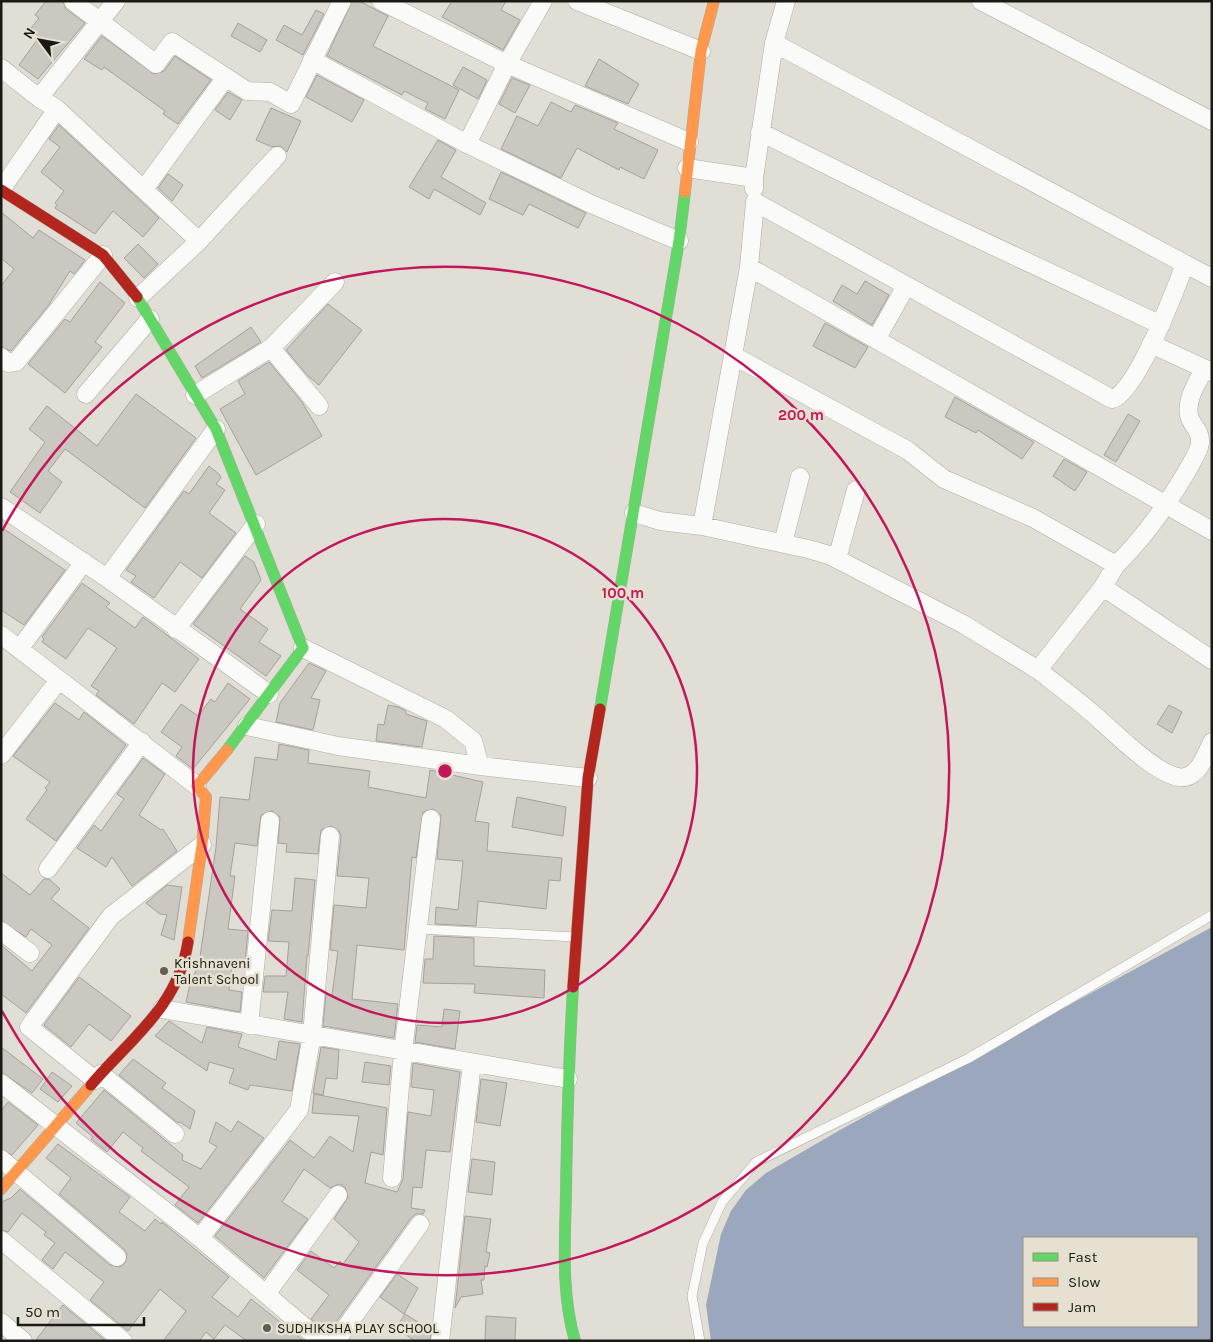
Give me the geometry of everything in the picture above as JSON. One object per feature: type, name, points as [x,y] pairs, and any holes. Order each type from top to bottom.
[{"type":"street","points":[[73,1],[156,64],[172,42],[247,91],[270,92],[291,104],[342,1]]},
{"type":"street","points":[[39,98],[116,1]]},
{"type":"street","points":[[380,1],[507,64],[689,142]]},
{"type":"street","points":[[467,144],[507,64],[543,1]]},
{"type":"street","points":[[577,1],[701,51]]},
{"type":"street","points":[[575,1341],[568,1311],[565,1250],[568,1079],[575,937],[588,778],[634,513],[678,241],[701,51],[714,1]]},
{"type":"street","points":[[696,526],[734,356],[749,267],[754,202],[747,177],[760,132],[774,43],[786,1]]},
{"type":"street","points":[[981,1],[1212,121]]},
{"type":"street","points":[[774,43],[1212,278]]},
{"type":"street","points":[[312,60],[467,144],[591,204],[678,241]]},
{"type":"street","points":[[1,68],[39,98],[58,109],[199,240]]},
{"type":"street","points":[[144,189],[226,77]]},
{"type":"street","points":[[58,109],[7,166],[1,190],[103,255],[138,298],[216,429],[256,524],[304,648],[446,719],[473,741],[480,766]]},
{"type":"street","points":[[760,132],[934,218],[1161,325]]},
{"type":"street","points":[[138,298],[199,240],[277,156]]},
{"type":"street","points":[[687,168],[747,177]]},
{"type":"street","points":[[754,202],[1112,399],[1122,394],[1151,344],[1161,325],[1185,264]]},
{"type":"street","points":[[1,357],[8,362],[16,362],[103,255]]},
{"type":"street","points":[[749,267],[877,338],[1212,531]]},
{"type":"street","points":[[195,396],[271,348],[335,282]]},
{"type":"street","points":[[877,338],[906,286]]},
{"type":"street","points":[[86,394],[150,319]]},
{"type":"street","points":[[1038,670],[1103,587],[1116,565],[1132,549],[1168,504],[1200,444],[1198,429],[1189,416],[1190,396],[1208,370],[1151,344]]},
{"type":"street","points":[[271,348],[319,406]]},
{"type":"street","points":[[734,356],[907,450],[944,479],[1033,518],[1116,565]]},
{"type":"street","points":[[107,578],[216,429]]},
{"type":"street","points":[[783,544],[800,477]]},
{"type":"street","points":[[837,559],[856,490]]},
{"type":"street","points":[[1,507],[107,578],[269,694]]},
{"type":"street","points":[[634,513],[660,520],[808,548],[837,559],[963,624],[1038,670],[1092,713],[1138,755],[1167,772],[1183,778],[1192,775],[1200,766],[1212,742]]},
{"type":"street","points":[[176,629],[256,524]]},
{"type":"street","points":[[20,648],[84,562]]},
{"type":"street","points":[[1103,587],[1212,660]]},
{"type":"street","points":[[1,635],[142,742],[197,786],[206,798],[202,845],[185,962],[162,1009],[98,1077],[1,1189]]},
{"type":"street","points":[[197,786],[247,726],[304,648]]},
{"type":"street","points":[[1,755],[59,680]]},
{"type":"street","points":[[247,726],[338,746],[480,766],[588,778]]},
{"type":"street","points":[[48,869],[142,742]]},
{"type":"street","points":[[392,1178],[403,1052],[431,819]]},
{"type":"street","points":[[248,1025],[270,822]]},
{"type":"street","points":[[200,1238],[299,1110],[312,1034],[330,836]]},
{"type":"street","points":[[175,1134],[30,1027],[111,916],[202,845]]},
{"type":"street","points":[[1,931],[30,953]]},
{"type":"street","points":[[162,1009],[568,1079]]},
{"type":"street","points":[[440,1341],[472,1063]]},
{"type":"street","points":[[1,1083],[200,1238],[267,1293],[321,1341]]},
{"type":"street","points":[[1,1159],[117,1257]]},
{"type":"street","points":[[267,1293],[338,1195]]},
{"type":"street","points":[[336,1341],[420,1224]]},
{"type":"street","points":[[1,1240],[124,1341]]},
{"type":"street","points":[[1,1322],[23,1341]]},
{"type":"lane","points":[[700,1341],[692,1296],[703,1243],[722,1202],[756,1162],[969,1058],[1212,915]]},
{"type":"lane","points":[[418,929],[575,937]]},
{"type":"water","points":[[1212,927],[1212,1341],[711,1341],[706,1305],[721,1234],[731,1211],[746,1190],[766,1173],[840,1130]]},
{"type":"building","points":[[46,1],[63,1],[66,9],[85,23],[38,79],[19,65],[37,40],[28,32],[39,18],[35,15]]},
{"type":"building","points":[[352,1],[359,1],[388,16],[373,46],[459,90],[445,119],[425,109],[428,103],[404,91],[402,95],[327,56]]},
{"type":"building","points":[[452,1],[506,1],[501,10],[520,20],[503,50],[442,17]]},
{"type":"building","points":[[316,10],[324,14],[303,55],[276,40],[284,25],[302,35]]},
{"type":"building","points":[[238,23],[267,40],[260,52],[231,36]]},
{"type":"building","points":[[102,36],[154,74],[164,71],[175,56],[211,80],[178,124],[163,114],[165,111],[104,67],[102,70],[84,59]]},
{"type":"building","points":[[599,59],[639,84],[628,104],[585,86]]},
{"type":"building","points":[[463,67],[487,80],[478,99],[453,85]]},
{"type":"building","points":[[317,75],[364,100],[352,122],[306,97]]},
{"type":"building","points":[[512,78],[530,85],[515,113],[499,104]]},
{"type":"building","points":[[228,92],[242,100],[230,120],[215,110]]},
{"type":"building","points":[[551,102],[571,112],[575,105],[618,123],[614,129],[658,150],[644,179],[620,167],[619,170],[577,148],[561,178],[501,149],[517,116],[538,126]]},
{"type":"building","points":[[271,108],[301,121],[287,152],[280,146],[272,147],[256,140]]},
{"type":"building","points":[[59,125],[159,218],[143,237],[113,211],[95,234],[55,208],[57,205],[55,203],[64,191],[41,172],[60,147],[49,139]]},
{"type":"building","points":[[438,140],[456,150],[441,177],[486,203],[480,215],[434,189],[429,199],[409,187]]},
{"type":"building","points":[[501,172],[586,213],[578,228],[529,204],[523,215],[489,199]]},
{"type":"building","points":[[168,174],[183,185],[172,201],[158,188]]},
{"type":"building","points":[[1,212],[33,238],[39,230],[85,260],[74,274],[70,271],[48,306],[11,351],[1,347],[1,286],[14,269],[1,258]]},
{"type":"building","points":[[138,244],[158,264],[144,278],[124,258]]},
{"type":"building","points":[[865,281],[889,295],[872,325],[833,301],[842,285],[857,294]]},
{"type":"building","points":[[100,282],[125,303],[95,342],[102,347],[65,393],[28,364],[65,319],[70,322]]},
{"type":"building","points":[[328,304],[362,330],[319,385],[308,376],[286,350]]},
{"type":"building","points":[[825,323],[868,347],[855,368],[813,346]]},
{"type":"building","points":[[251,327],[261,342],[202,378],[195,366]]},
{"type":"building","points":[[269,362],[302,402],[322,436],[256,475],[220,409],[245,394],[238,381]]},
{"type":"building","points":[[136,394],[196,438],[145,508],[65,449],[48,471],[62,482],[40,513],[10,492],[45,442],[29,429],[47,406],[97,446]]},
{"type":"building","points":[[955,397],[1034,442],[1022,459],[978,430],[976,433],[945,417]]},
{"type":"building","points":[[1128,414],[1140,421],[1116,462],[1104,455]]},
{"type":"building","points":[[1064,459],[1087,472],[1075,491],[1053,476]]},
{"type":"building","points":[[209,466],[221,478],[216,484],[225,490],[209,513],[236,533],[202,578],[180,562],[154,598],[131,582],[136,576],[126,570],[184,491],[189,494]]},
{"type":"building","points":[[1,527],[65,570],[24,625],[1,610]]},
{"type":"building","points":[[245,556],[254,562],[261,580],[240,609],[268,629],[259,642],[281,656],[266,676],[193,624]]},
{"type":"building","points":[[82,583],[110,603],[106,607],[135,628],[143,617],[199,659],[175,692],[162,683],[134,724],[96,695],[99,691],[91,686],[117,648],[88,628],[66,659],[42,642],[44,639],[42,637]]},
{"type":"building","points":[[309,663],[326,671],[311,698],[320,700],[313,730],[276,722],[280,703]]},
{"type":"building","points":[[228,683],[250,699],[193,769],[176,756],[182,747],[161,732],[181,704],[198,716],[211,699],[215,702]]},
{"type":"building","points":[[55,703],[79,720],[84,712],[126,745],[56,841],[26,819],[47,790],[45,788],[50,782],[13,756]]},
{"type":"building","points":[[388,705],[398,707],[406,711],[406,714],[427,721],[422,747],[376,741],[378,724],[384,725]]},
{"type":"building","points":[[1169,705],[1182,712],[1172,733],[1157,724]]},
{"type":"building","points":[[279,744],[309,750],[308,763],[370,771],[368,787],[426,798],[430,770],[483,782],[475,821],[489,823],[487,851],[562,858],[560,881],[549,880],[546,909],[478,901],[476,926],[435,924],[436,907],[458,910],[463,861],[437,859],[441,815],[433,809],[423,812],[416,858],[412,857],[404,950],[357,945],[352,999],[398,1004],[394,1038],[323,1026],[326,994],[332,995],[338,951],[330,950],[334,905],[366,908],[369,878],[337,876],[341,836],[339,831],[331,826],[321,830],[318,854],[286,852],[287,844],[278,843],[280,817],[272,811],[261,815],[257,846],[235,843],[230,876],[235,876],[228,929],[248,931],[245,962],[233,961],[229,990],[242,992],[240,1012],[186,1002],[190,984],[199,964],[216,847],[220,797],[249,800],[255,757],[277,760]]},
{"type":"building","points":[[143,758],[165,774],[139,815],[161,830],[163,829],[177,851],[132,886],[112,857],[106,867],[77,848],[94,825],[101,831],[124,799],[117,794]]},
{"type":"building","points":[[517,797],[566,807],[563,836],[512,827]]},
{"type":"building","points":[[1,873],[30,895],[44,879],[49,879],[60,889],[51,899],[89,928],[26,1013],[1,994],[1,945],[32,971],[52,945],[31,929],[26,937],[1,921]]},
{"type":"building","points":[[295,878],[315,880],[302,1022],[284,1019],[288,992],[263,992],[265,976],[286,976],[289,942],[268,941],[272,910],[292,911]]},
{"type":"building","points":[[167,885],[182,887],[174,940],[161,935],[167,915],[160,914],[146,903]]},
{"type":"building","points":[[434,936],[474,938],[474,966],[545,970],[544,998],[474,993],[475,984],[423,983],[425,959],[433,959]]},
{"type":"building","points":[[79,977],[131,1016],[111,1041],[89,1024],[71,1047],[44,1025]]},
{"type":"building","points":[[444,1009],[460,1011],[455,1049],[415,1042],[417,1025],[442,1027]]},
{"type":"building","points":[[169,1021],[202,1043],[207,1027],[242,1034],[238,1047],[276,1060],[279,1041],[300,1044],[292,1091],[250,1085],[248,1090],[229,1083],[234,1069],[209,1062],[207,1071],[155,1036]]},
{"type":"building","points":[[1,1047],[43,1079],[32,1093],[1,1072]]},
{"type":"building","points":[[321,1047],[339,1050],[337,1079],[326,1078],[323,1095],[313,1093]]},
{"type":"building","points":[[133,1059],[166,1083],[162,1088],[195,1111],[190,1129],[180,1122],[178,1123],[119,1075]]},
{"type":"building","points":[[365,1062],[391,1066],[389,1085],[362,1082]]},
{"type":"building","points":[[413,1063],[460,1072],[450,1152],[426,1150],[422,1188],[413,1187],[411,1208],[425,1210],[423,1214],[416,1214],[411,1218],[329,1332],[311,1319],[329,1295],[297,1270],[311,1251],[334,1268],[340,1261],[343,1264],[359,1242],[334,1219],[348,1197],[345,1187],[339,1184],[330,1188],[304,1169],[282,1202],[308,1219],[264,1278],[215,1236],[290,1140],[314,1158],[330,1136],[353,1152],[359,1116],[312,1113],[314,1094],[387,1108],[383,1155],[371,1152],[365,1183],[397,1192],[403,1179],[408,1112],[431,1116],[434,1090],[411,1087]]},
{"type":"building","points":[[52,1072],[72,1086],[58,1102],[40,1089]]},
{"type":"building","points":[[481,1079],[507,1083],[500,1126],[476,1122]]},
{"type":"building","points":[[104,1090],[183,1155],[182,1160],[201,1169],[217,1147],[209,1142],[216,1122],[231,1132],[238,1121],[264,1138],[198,1223],[175,1205],[189,1187],[141,1151],[143,1148],[123,1132],[107,1152],[76,1123]]},
{"type":"building","points":[[8,1102],[38,1125],[12,1155],[1,1149],[1,1111]]},
{"type":"building","points":[[58,1144],[130,1197],[119,1212],[145,1231],[155,1219],[161,1224],[162,1222],[229,1277],[212,1297],[238,1317],[251,1299],[304,1341],[247,1341],[225,1325],[214,1339],[206,1332],[199,1341],[163,1341],[186,1311],[160,1289],[128,1331],[90,1300],[104,1282],[65,1252],[53,1269],[42,1260],[55,1243],[44,1235],[46,1232],[22,1213],[8,1232],[1,1230],[1,1202],[11,1198],[20,1189],[110,1265],[120,1267],[125,1263],[127,1254],[124,1249],[59,1194],[71,1178],[46,1158]]},
{"type":"building","points":[[472,1159],[495,1162],[492,1195],[468,1192]]},
{"type":"building","points":[[465,1216],[491,1219],[486,1252],[490,1253],[487,1267],[485,1266],[484,1280],[481,1280],[483,1294],[461,1297],[455,1308]]},
{"type":"building","points":[[397,1274],[418,1288],[404,1314],[380,1297]]},
{"type":"building","points":[[63,1305],[106,1341],[35,1341]]},
{"type":"building","points":[[405,1314],[431,1330],[430,1341],[415,1341],[396,1328]]},
{"type":"building","points":[[486,1316],[516,1318],[515,1341],[485,1341]]},
{"type":"traffic: fast","points":[[600,709],[679,241],[685,192]]},
{"type":"traffic: fast","points":[[137,297],[216,429],[303,648],[227,750]]},
{"type":"traffic: fast","points":[[573,987],[568,1090],[565,1249],[568,1305],[575,1341]]},
{"type":"traffic: slow","points":[[685,192],[701,51],[714,1]]},
{"type":"traffic: slow","points":[[188,942],[202,845],[206,797],[197,786],[227,750]]},
{"type":"traffic: slow","points":[[1,1189],[91,1085]]},
{"type":"traffic: jam","points":[[1,190],[103,255],[137,297]]},
{"type":"traffic: jam","points":[[573,987],[588,778],[600,709]]},
{"type":"traffic: jam","points":[[91,1085],[136,1037],[163,1004],[183,965],[188,942]]},
{"type":"place","name":"Krishnaveni Talent School","points":[[164,971]]},
{"type":"place","name":"SUDHIKSHA PLAY SCHOOL","points":[[267,1328]]}]
